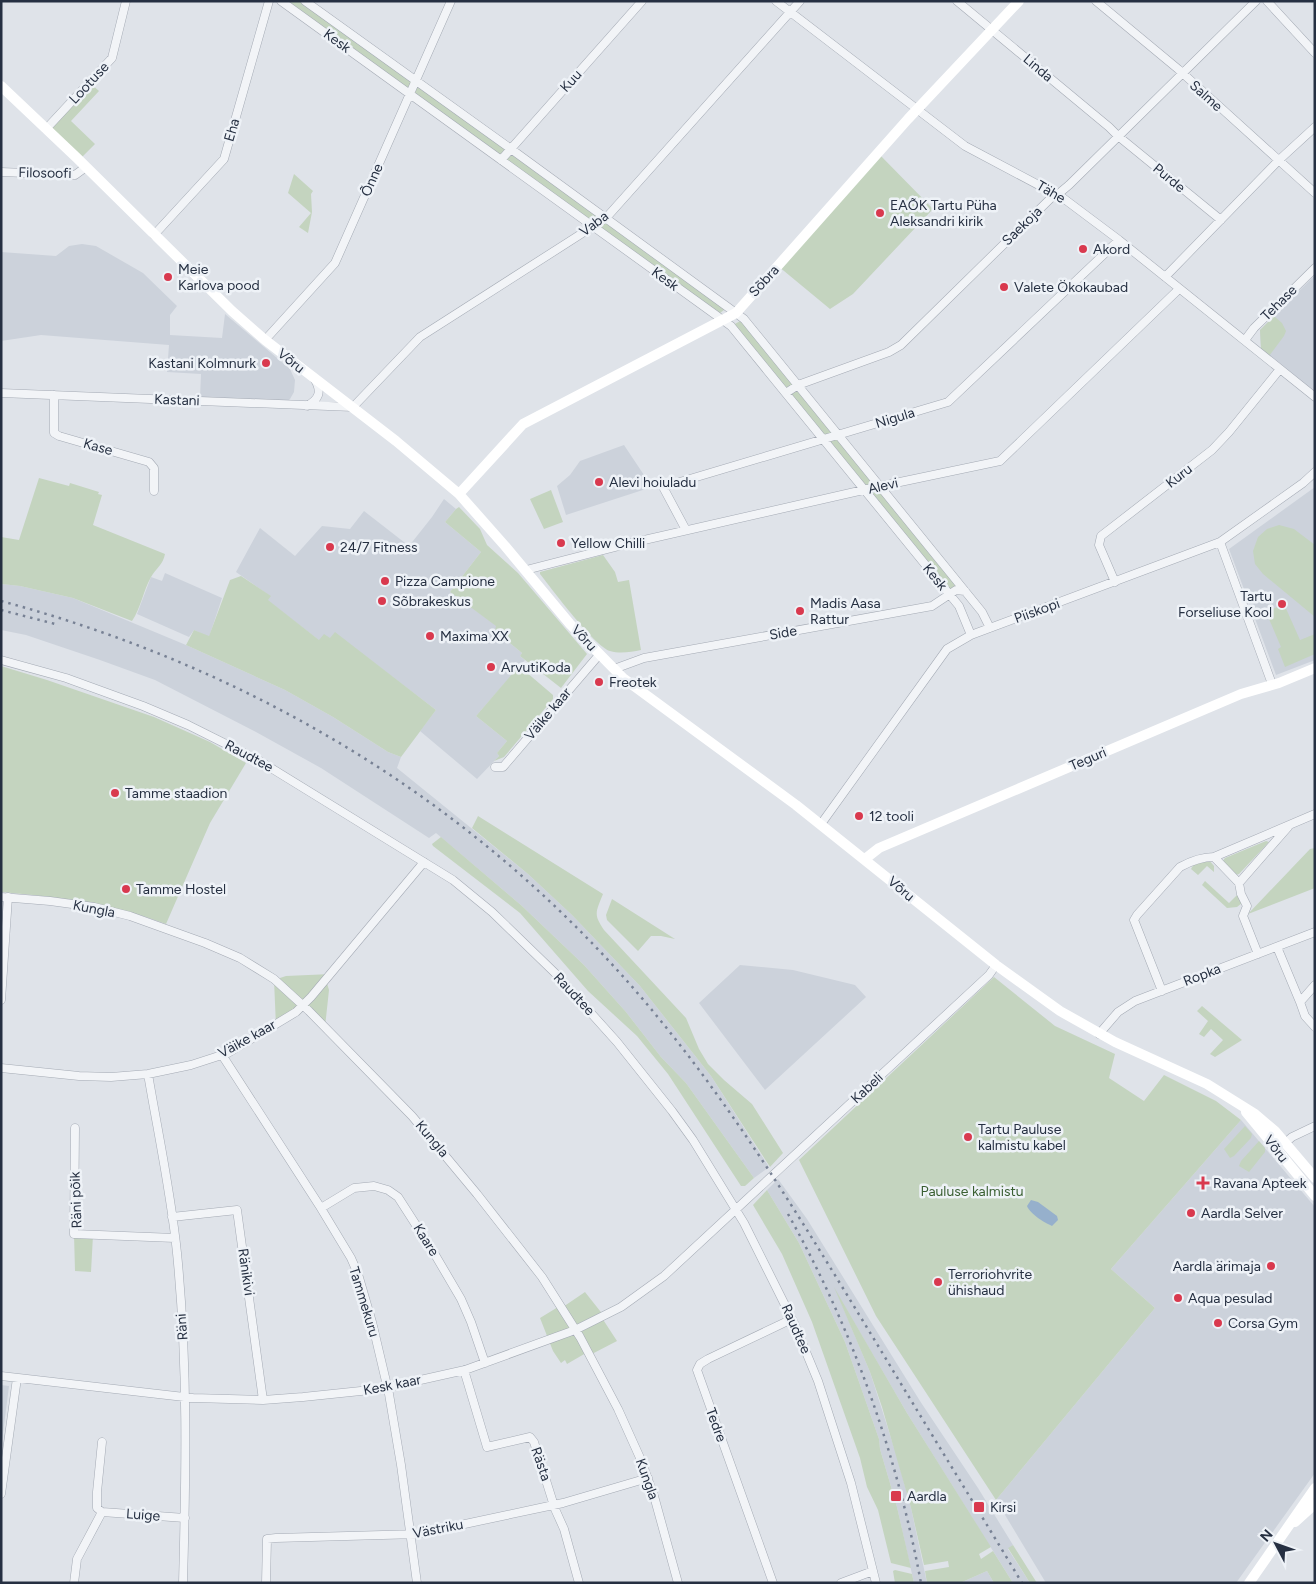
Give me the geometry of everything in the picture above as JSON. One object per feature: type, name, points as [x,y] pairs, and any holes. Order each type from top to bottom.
[{"type":"main road","name":"Sõbra","points":[[459,494],[522,424],[736,313],[917,109],[1019,1]]},
{"type":"main road","name":"Võru","points":[[1,86],[265,340],[353,407],[459,494],[526,570],[570,624],[623,678],[820,824],[996,966],[1060,1011],[1115,1042],[1206,1084],[1255,1114],[1286,1143],[1315,1178]]},
{"type":"main road","name":"Teguri","points":[[865,859],[879,848],[1232,698],[1279,683],[1315,668]]},
{"type":"main road","name":"Võru","points":[[1237,1102],[1315,1196]]},
{"type":"main road","points":[[1249,1583],[1289,1528],[1302,1504],[1315,1488]]},
{"type":"main road","points":[[1289,1528],[1315,1504]]},
{"type":"street","name":"Lootuse","points":[[46,129],[112,58],[126,1]]},
{"type":"street","name":"Eha","points":[[154,235],[224,159],[269,1]]},
{"type":"street","name":"Kesk","points":[[281,1],[731,326],[959,606],[971,635]]},
{"type":"street","name":"Kesk","points":[[305,1],[744,319],[966,591],[982,612],[990,628]]},
{"type":"street","name":"Õnne","points":[[265,340],[335,263],[452,1]]},
{"type":"street","name":"Kuu","points":[[501,160],[642,1]]},
{"type":"street","name":"Tähe","points":[[776,1],[966,146],[1057,195],[1119,240],[1315,397]]},
{"type":"street","name":"Vaba","points":[[353,407],[420,337],[606,218],[800,1]]},
{"type":"street","name":"Linda","points":[[957,1],[1118,136]]},
{"type":"street","name":"Salme","points":[[1096,1],[1182,73],[1315,193]]},
{"type":"street","name":"Saekoja","points":[[786,392],[798,385],[889,352],[901,345],[1256,1]]},
{"type":"street","points":[[1267,1],[1315,53]]},
{"type":"street","points":[[1165,277],[1279,160],[1315,127]]},
{"type":"street","name":"Purde","points":[[1118,136],[1221,220]]},
{"type":"street","name":"Filosoofi","points":[[1,172],[76,175],[86,167]]},
{"type":"street","name":"Nigula","points":[[686,530],[663,487],[948,402],[1119,240]]},
{"type":"street","name":"Tehase","points":[[1245,340],[1254,328],[1315,268]]},
{"type":"street","name":"Alevi","points":[[526,570],[579,555],[686,530],[1000,461],[1179,289]]},
{"type":"street","name":"Kuru","points":[[1115,582],[1099,545],[1101,536],[1212,450],[1280,369]]},
{"type":"street","points":[[307,406],[319,396],[314,378]]},
{"type":"street","name":"Kastani","points":[[1,393],[353,407]]},
{"type":"street","name":"Kase","points":[[54,395],[54,433],[149,462],[154,468],[154,491]]},
{"type":"street","name":"Piiskopi","points":[[820,824],[947,649],[971,635],[1220,542],[1303,483],[1315,472]]},
{"type":"street","points":[[1220,542],[1272,684]]},
{"type":"street","points":[[949,594],[956,590],[966,591]]},
{"type":"street","name":"Side","points":[[614,669],[644,658],[932,606],[949,594]]},
{"type":"street","name":"Väike kaar","points":[[495,767],[503,767],[599,655]]},
{"type":"street","name":"Raudtee","points":[[1,660],[66,678],[143,706],[223,742],[277,771],[453,880],[492,912],[541,959],[591,1012],[672,1110],[693,1140],[735,1209],[792,1319],[818,1381],[850,1483],[876,1583]]},
{"type":"street","points":[[1162,991],[1134,920],[1180,867],[1205,857],[1214,857],[1315,814]]},
{"type":"street","points":[[1239,883],[1291,824]]},
{"type":"street","points":[[1214,857],[1239,883],[1240,894],[1247,906],[1243,916],[1258,954]]},
{"type":"street","name":"Väike kaar","points":[[1,1068],[79,1076],[111,1077],[148,1074],[191,1065],[222,1055],[296,1012],[424,862]]},
{"type":"street","points":[[1,1000],[4,897]]},
{"type":"street","name":"Kungla","points":[[4,897],[94,907],[130,916],[205,942],[240,958],[274,979],[303,1005],[412,1116],[472,1187],[542,1277],[575,1330],[618,1410],[648,1478],[678,1583]]},
{"type":"street","name":"Ropka","points":[[1100,1034],[1108,1022],[1126,1006],[1135,1001],[1315,932]]},
{"type":"street","points":[[1277,947],[1305,1016],[1315,1027]]},
{"type":"street","name":"Kabeli","points":[[735,1209],[982,982],[996,966]]},
{"type":"street","points":[[1300,1002],[1315,986]]},
{"type":"street","name":"Tammekuru","points":[[222,1055],[321,1208],[351,1258],[358,1274],[372,1322],[387,1387],[401,1465],[417,1583]]},
{"type":"street","name":"Räni","points":[[148,1074],[175,1238],[186,1398],[183,1583]]},
{"type":"street","points":[[1286,1143],[1292,1137],[1315,1126]]},
{"type":"street","name":"Räni põik","points":[[75,1128],[74,1234],[175,1238]]},
{"type":"street","name":"Kaare","points":[[321,1208],[354,1188],[374,1186],[388,1190],[398,1197],[462,1300],[485,1363]]},
{"type":"street","name":"Kesk kaar","points":[[1,1376],[186,1398],[263,1400],[387,1387],[464,1370],[575,1330],[621,1307],[664,1276],[735,1209]]},
{"type":"street","name":"Ränikivi","points":[[172,1217],[237,1210],[263,1400]]},
{"type":"street","name":"Tedre","points":[[773,1583],[697,1370],[700,1364],[708,1358],[792,1319]]},
{"type":"street","name":"Rästa","points":[[464,1370],[487,1447],[530,1437],[534,1442],[554,1505],[564,1529],[579,1583]]},
{"type":"street","points":[[1,1494],[17,1378]]},
{"type":"street","points":[[74,1583],[77,1559],[102,1512],[97,1508],[97,1492],[102,1442]]},
{"type":"street","name":"Västriku","points":[[266,1583],[267,1539],[283,1537],[411,1535],[554,1505],[648,1478]]},
{"type":"street","name":"Luige","points":[[102,1512],[185,1518]]},
{"type":"street","points":[[841,1583],[873,1572]]},
{"type":"shaded area","points":[[82,244],[96,246],[143,273],[177,306],[170,315],[170,335],[222,338],[225,314],[290,369],[295,380],[294,392],[290,399],[286,402],[200,398],[201,374],[167,372],[169,345],[41,335],[1,341],[1,252],[56,256],[69,246]]},
{"type":"shaded area","points":[[1315,275],[1315,392],[1261,349],[1260,330]]},
{"type":"shaded area","points":[[624,445],[652,487],[566,515],[557,486],[570,475],[580,461]]},
{"type":"shaded area","name":"Tartu Forseliuse Kool","points":[[1315,487],[1315,660],[1276,675],[1229,549]]},
{"type":"shaded area","points":[[444,499],[456,509],[445,522],[481,552],[450,592],[497,626],[495,631],[522,653],[520,656],[525,660],[476,716],[507,741],[497,753],[499,756],[477,779],[420,731],[436,710],[335,633],[330,639],[320,641],[267,600],[270,596],[236,572],[260,528],[295,556],[322,526],[350,529],[364,511],[409,546]]},
{"type":"shaded area","points":[[165,573],[222,598],[209,637],[194,630],[189,637],[137,614],[151,577],[162,581]]},
{"type":"shaded area","points":[[1,584],[20,586],[73,598],[186,645],[285,690],[333,717],[388,752],[401,757],[397,768],[528,874],[572,915],[640,986],[711,1076],[769,1167],[754,1178],[686,1083],[661,1057],[626,1012],[584,965],[522,906],[436,833],[429,838],[321,768],[155,680],[26,635],[1,630]]},
{"type":"shaded area","points":[[740,965],[793,970],[855,985],[866,997],[765,1090],[699,1003]]},
{"type":"shaded area","points":[[1241,1120],[1315,1207],[1315,1473],[1236,1583],[1046,1583],[996,1500],[1155,1308],[1111,1269]]},
{"type":"shaded area","points":[[778,1179],[807,1219],[920,1401],[978,1488],[1013,1545],[1008,1549],[1030,1583],[1013,1583],[907,1413],[837,1293],[870,1372],[911,1508],[927,1583],[914,1583],[879,1439],[845,1342],[799,1243],[767,1190]]},
{"type":"shaded area","points":[[1,1385],[9,1386],[1,1449]]},
{"type":"shaded area","points":[[987,1571],[994,1583],[960,1583]]},
{"type":"green space","points":[[281,1],[305,1],[728,307],[720,313],[713,313]]},
{"type":"green space","points":[[90,83],[99,91],[71,121],[95,144],[81,158],[49,128]]},
{"type":"green space","points":[[878,153],[933,209],[853,294],[830,309],[778,266]]},
{"type":"green space","points":[[294,174],[313,191],[311,194],[312,212],[308,233],[299,227],[311,213],[288,193]]},
{"type":"green space","points":[[1274,316],[1282,323],[1286,331],[1269,356],[1261,349],[1260,330]]},
{"type":"green space","points":[[744,319],[962,586],[946,590],[731,326]]},
{"type":"green space","points":[[39,478],[69,486],[70,483],[99,492],[98,494],[102,495],[93,525],[165,554],[163,561],[148,582],[138,611],[132,621],[73,598],[20,586],[1,584],[1,537],[19,540]]},
{"type":"green space","points":[[551,490],[563,522],[544,529],[530,499]]},
{"type":"green space","points":[[459,507],[480,529],[487,545],[518,573],[587,654],[561,688],[520,656],[522,653],[495,631],[496,626],[450,592],[481,552],[445,522]]},
{"type":"green space","points":[[1279,525],[1294,529],[1315,545],[1315,617],[1263,574],[1255,564],[1253,551],[1258,537],[1267,529]]},
{"type":"green space","points":[[603,555],[615,572],[618,582],[629,580],[641,650],[618,652],[610,651],[603,647],[574,616],[540,574],[540,572]]},
{"type":"green space","points":[[241,576],[271,596],[268,600],[319,640],[324,634],[330,638],[335,632],[436,710],[401,757],[388,752],[333,717],[285,690],[186,645],[194,630],[209,636],[230,580]]},
{"type":"green space","points":[[1284,604],[1300,640],[1315,634],[1315,654],[1285,667],[1278,649],[1281,647],[1266,612]]},
{"type":"green space","name":"Tamme staadion","points":[[1,666],[154,717],[210,742],[246,763],[210,823],[166,924],[106,906],[43,896],[1,892]]},
{"type":"green space","points":[[519,666],[553,695],[553,699],[504,757],[494,761],[499,756],[497,753],[507,741],[476,716]]},
{"type":"green space","points":[[478,816],[603,894],[597,916],[604,930],[686,1018],[699,1049],[708,1064],[752,1104],[783,1153],[770,1167],[711,1076],[640,986],[572,915],[528,874],[472,828]]},
{"type":"green space","points":[[441,837],[522,906],[584,965],[626,1012],[661,1057],[686,1083],[754,1178],[745,1186],[741,1186],[668,1074],[637,1036],[588,991],[520,913],[433,846],[432,844]]},
{"type":"green space","points":[[1266,841],[1269,842],[1239,874],[1236,875],[1222,862],[1225,858]]},
{"type":"green space","points":[[1315,848],[1315,888],[1248,914],[1310,849]]},
{"type":"green space","points":[[1208,859],[1214,866],[1214,872],[1207,866],[1198,875],[1191,869],[1194,864]]},
{"type":"green space","points":[[1205,881],[1229,903],[1238,894],[1242,903],[1237,907],[1227,908],[1202,885]]},
{"type":"green space","points":[[612,899],[675,939],[651,936],[638,951],[607,920],[606,915]]},
{"type":"green space","points":[[331,974],[326,980],[329,990],[325,1027],[304,1005],[276,1026],[274,980],[286,976]]},
{"type":"green space","name":"Pauluse kalmistu","points":[[994,977],[1055,1026],[1115,1054],[1109,1078],[1144,1101],[1164,1075],[1216,1101],[1241,1120],[1111,1269],[1155,1308],[996,1500],[876,1316],[799,1160]]},
{"type":"green space","points":[[1202,1006],[1242,1040],[1215,1057],[1210,1054],[1223,1040],[1211,1029],[1204,1037],[1199,1034],[1208,1021],[1197,1011]]},
{"type":"green space","points":[[1245,1126],[1252,1134],[1251,1138],[1230,1158],[1224,1149]]},
{"type":"green space","points":[[1259,1141],[1265,1148],[1265,1152],[1249,1172],[1239,1166],[1241,1161]]},
{"type":"green space","points":[[767,1190],[799,1243],[845,1342],[879,1439],[911,1568],[891,1563],[878,1510],[867,1487],[860,1458],[812,1322],[782,1254],[753,1205]]},
{"type":"green space","points":[[74,1234],[93,1235],[91,1272],[75,1271]]},
{"type":"green space","points":[[834,1287],[907,1413],[991,1547],[979,1554],[981,1559],[993,1551],[1013,1583],[994,1583],[987,1571],[960,1583],[927,1583],[925,1571],[949,1567],[948,1561],[924,1565],[911,1508],[882,1407],[870,1372]]},
{"type":"green space","points":[[585,1292],[604,1316],[602,1318],[617,1341],[588,1356],[586,1353],[567,1364],[565,1360],[561,1363],[553,1351],[540,1318],[558,1307],[560,1309]]},
{"type":"green space","points":[[1013,1545],[1037,1583],[1030,1583],[1008,1548]]},
{"type":"green space","points":[[893,1571],[912,1574],[914,1583],[895,1583]]},
{"type":"water","points":[[1031,1200],[1038,1202],[1057,1216],[1058,1220],[1052,1226],[1038,1218],[1027,1206]]},
{"type":"railway","points":[[1,601],[96,630],[188,666],[276,708],[361,756],[442,811],[518,873],[590,941],[656,1015],[745,1134],[825,1259],[1022,1583]]},
{"type":"railway","points":[[1,610],[59,625]]},
{"type":"railway","points":[[788,1214],[832,1302],[870,1393],[899,1487],[921,1583]]},
{"type":"place","name":"EAÕK Tartu Püha Aleksandri kirik","points":[[880,213]]},
{"type":"place","name":"Akord","points":[[1083,249]]},
{"type":"place","name":"Meie Karlova pood","points":[[168,277]]},
{"type":"place","name":"Valete Ökokaubad","points":[[1004,287]]},
{"type":"place","name":"Kastani Kolmnurk","points":[[266,363]]},
{"type":"place","name":"Alevi hoiuladu","points":[[599,482]]},
{"type":"place","name":"Yellow Chilli","points":[[561,543]]},
{"type":"place","name":"24/7 Fitness","points":[[330,547]]},
{"type":"place","name":"Pizza Campione","points":[[385,581]]},
{"type":"place","name":"Sõbrakeskus","points":[[382,601]]},
{"type":"place","name":"Tartu Forseliuse Kool","points":[[1282,604]]},
{"type":"place","name":"Madis Aasa Rattur","points":[[800,611]]},
{"type":"place","name":"Maxima XX","points":[[430,636]]},
{"type":"place","name":"ArvutiKoda","points":[[491,667]]},
{"type":"place","name":"Freotek","points":[[599,682]]},
{"type":"place","name":"Tamme staadion","points":[[115,793]]},
{"type":"place","name":"12 tooli","points":[[859,816]]},
{"type":"place","name":"Tamme Hostel","points":[[126,889]]},
{"type":"place","name":"Tartu Pauluse kalmistu kabel","points":[[968,1137]]},
{"type":"place","name":"Ravana Apteek","points":[[1203,1183]]},
{"type":"place","name":"Aardla Selver","points":[[1191,1213]]},
{"type":"place","name":"Aardla ärimaja","points":[[1271,1266]]},
{"type":"place","name":"Terroriohvrite ühishaud","points":[[938,1282]]},
{"type":"place","name":"Aqua pesulad","points":[[1178,1298]]},
{"type":"place","name":"Corsa Gym","points":[[1218,1323]]},
{"type":"place","name":"Aardla","points":[[896,1496]]},
{"type":"place","name":"Kirsi","points":[[979,1507]]}]
